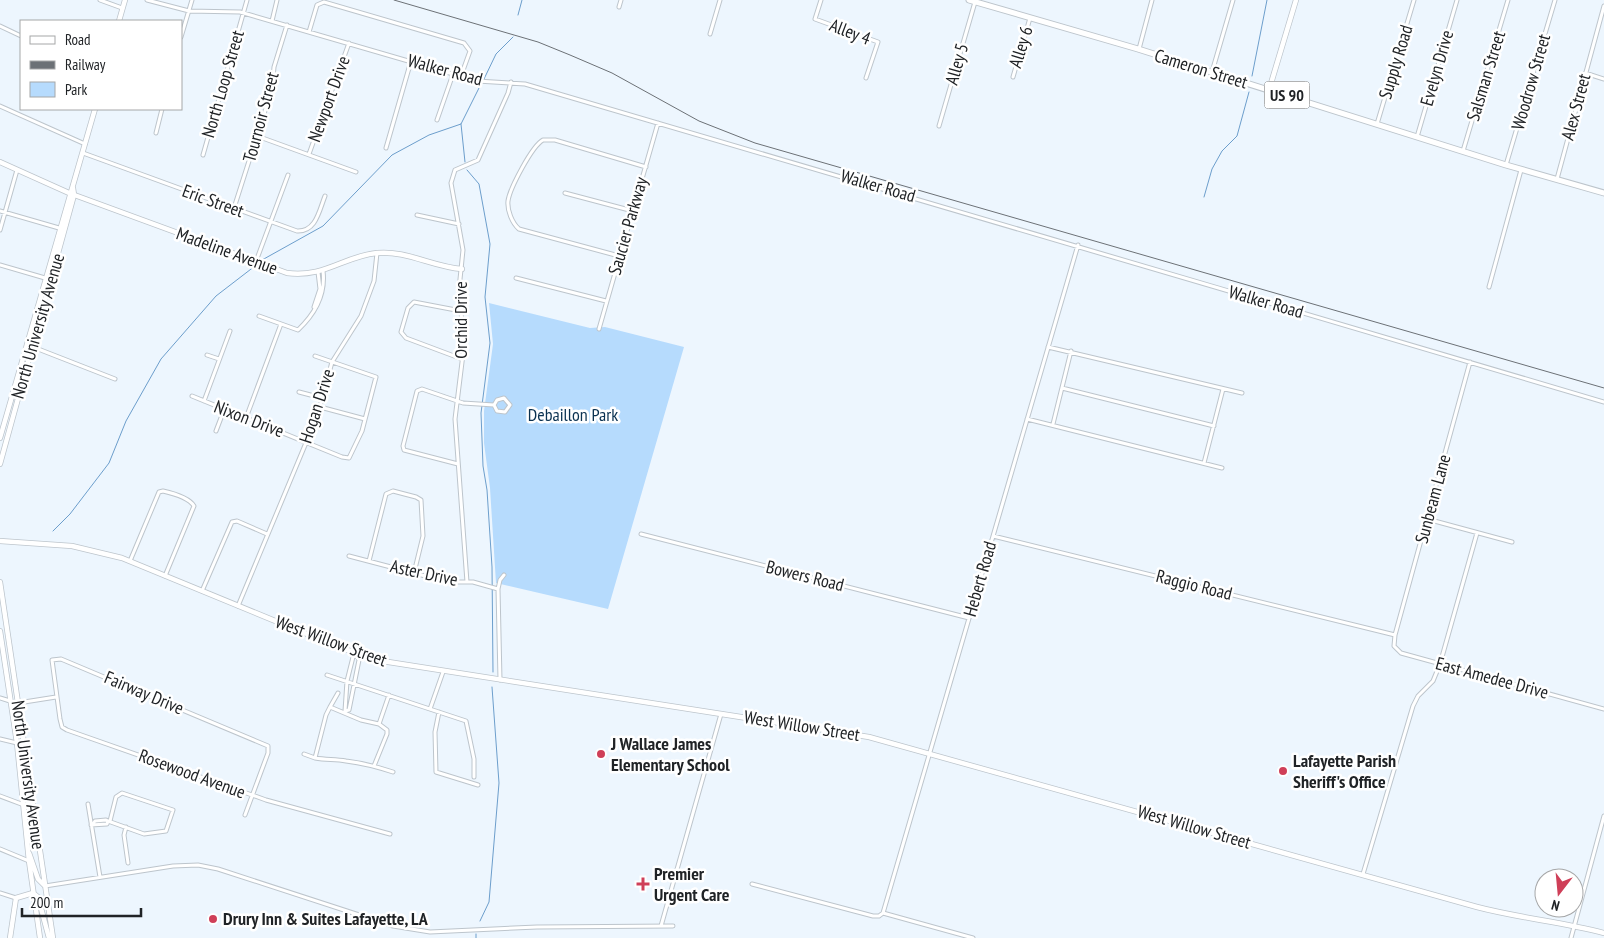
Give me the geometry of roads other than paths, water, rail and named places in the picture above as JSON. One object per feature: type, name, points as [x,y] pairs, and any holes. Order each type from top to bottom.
[{"type":"main road","points":[[119,20],[124,0]]},
{"type":"main road","points":[[1269,90],[1296,0]]},
{"type":"main road","name":"Cameron Street","points":[[972,1],[1212,72],[1506,165],[1604,192]]},
{"type":"main road","name":"North University Avenue","points":[[0,438],[69,193],[73,188],[95,110]]},
{"type":"main road","name":"Madeline Avenue","points":[[0,162],[74,195],[280,271],[293,274],[321,272],[359,257],[377,253],[396,254],[462,269]]},
{"type":"main road","name":"North University Avenue","points":[[0,464],[74,195],[73,188]]},
{"type":"main road","name":"West Willow Street","points":[[0,541],[92,549],[130,561],[357,655],[395,664],[500,681],[860,734],[1498,912],[1573,925],[1604,933]]},
{"type":"main road","name":"North University Avenue","points":[[0,582],[51,938]]},
{"type":"main road","name":"North University Avenue","points":[[0,631],[1,650],[18,743],[29,861],[40,938]]},
{"type":"main road","points":[[1,650],[10,651]]},
{"type":"main road","points":[[24,805],[33,807]]},
{"type":"main road","points":[[27,830],[32,832],[38,844]]},
{"type":"main road","points":[[29,852],[38,879],[44,886]]},
{"type":"main road","points":[[10,938],[16,898],[33,893],[38,897],[51,938]]},
{"type":"street","points":[[100,0],[122,8]]},
{"type":"street","name":"Walker Road","points":[[147,0],[189,11],[243,13],[481,82],[525,84],[1078,245],[1604,402]]},
{"type":"street","points":[[182,34],[192,0]]},
{"type":"street","name":"North Loop Street","points":[[203,156],[247,0]]},
{"type":"street","points":[[272,21],[277,0]]},
{"type":"street","points":[[618,8],[621,0]]},
{"type":"street","points":[[710,34],[720,0]]},
{"type":"street","name":"Alley 4","points":[[821,0],[815,19],[878,42],[866,78]]},
{"type":"street","points":[[1138,50],[1152,0]]},
{"type":"street","points":[[1212,72],[1233,0]]},
{"type":"street","name":"Supply Road","points":[[1377,124],[1414,0]]},
{"type":"street","name":"Evelyn Drive","points":[[1417,137],[1457,0]]},
{"type":"street","name":"Salsman Street","points":[[1463,151],[1508,0]]},
{"type":"street","name":"Woodrow Street","points":[[1506,165],[1555,0]]},
{"type":"street","name":"Alley 5","points":[[939,126],[972,1]]},
{"type":"street","points":[[309,32],[319,3],[324,2],[464,43],[468,46],[469,53],[461,76]]},
{"type":"street","name":"Alex Street","points":[[1556,180],[1604,6]]},
{"type":"street","name":"Alley 6","points":[[1012,77],[1030,18]]},
{"type":"street","name":"Tournoir Street","points":[[234,208],[257,136],[287,25]]},
{"type":"street","points":[[0,26],[20,36]]},
{"type":"street","name":"Newport Drive","points":[[309,154],[349,43]]},
{"type":"street","points":[[386,148],[411,61]]},
{"type":"street","points":[[437,120],[453,74]]},
{"type":"street","points":[[1585,74],[1604,79]]},
{"type":"street","name":"Orchid Drive","points":[[467,582],[455,419],[464,340],[459,289],[463,250],[451,187],[452,177],[458,168],[478,160],[508,93],[511,82]]},
{"type":"street","points":[[0,106],[86,144]]},
{"type":"street","points":[[156,133],[162,110]]},
{"type":"street","name":"Saucier Parkway","points":[[599,329],[658,123]]},
{"type":"street","points":[[257,136],[356,172]]},
{"type":"street","points":[[619,256],[519,229],[512,220],[509,200],[531,150],[543,140],[555,140],[646,167]]},
{"type":"street","name":"Eric Street","points":[[83,153],[297,231],[309,229],[314,223],[325,196]]},
{"type":"street","points":[[1489,287],[1521,169]]},
{"type":"street","points":[[0,230],[17,170]]},
{"type":"street","points":[[258,256],[288,175]]},
{"type":"street","points":[[565,194],[633,211]]},
{"type":"street","points":[[0,211],[59,228]]},
{"type":"street","points":[[417,215],[459,224]]},
{"type":"street","name":"Hebert Road","points":[[883,913],[1078,245]]},
{"type":"street","name":"Hogan Drive","points":[[238,606],[320,407],[332,362],[361,316],[374,281],[377,253]]},
{"type":"street","points":[[0,265],[45,278]]},
{"type":"street","points":[[259,316],[298,330],[319,304],[323,294],[321,272]]},
{"type":"street","points":[[516,278],[606,301]]},
{"type":"street","points":[[461,311],[414,302],[408,308],[401,334],[406,338],[462,358]]},
{"type":"street","points":[[246,418],[281,324]]},
{"type":"street","points":[[204,401],[230,330]]},
{"type":"street","points":[[32,346],[115,379]]},
{"type":"street","points":[[1048,347],[1071,351],[1242,394]]},
{"type":"street","points":[[1053,424],[1071,351]]},
{"type":"street","points":[[207,355],[220,359]]},
{"type":"street","points":[[315,356],[376,377],[365,419],[320,407]]},
{"type":"street","name":"Sunbeam Lane","points":[[1395,635],[1470,362]]},
{"type":"street","points":[[1062,388],[1214,426]]},
{"type":"street","points":[[1204,463],[1223,388]]},
{"type":"street","points":[[458,464],[408,452],[403,448],[416,391],[422,389],[457,402],[494,405],[500,412],[505,412],[510,405],[504,398],[497,400],[494,405]]},
{"type":"street","points":[[299,392],[322,398]]},
{"type":"street","name":"Nixon Drive","points":[[192,396],[348,458],[365,419]]},
{"type":"street","points":[[216,431],[224,410]]},
{"type":"street","points":[[1027,419],[1222,468]]},
{"type":"street","points":[[130,561],[159,492],[163,491],[191,502],[193,508],[165,576]]},
{"type":"street","points":[[368,561],[388,492],[393,491],[416,497],[421,500],[424,536],[414,573]]},
{"type":"street","points":[[1427,519],[1512,542]]},
{"type":"street","points":[[202,591],[232,522],[237,521],[267,534]]},
{"type":"street","points":[[1363,874],[1413,706],[1418,696],[1433,681],[1440,664],[1478,532]]},
{"type":"street","name":"Bowers Road","points":[[641,534],[969,618]]},
{"type":"street","name":"Raggio Road","points":[[992,536],[1395,635]]},
{"type":"street","name":"Aster Drive","points":[[349,556],[448,582],[467,582],[498,589]]},
{"type":"street","points":[[500,681],[498,589],[500,580],[504,575]]},
{"type":"street","name":"East Amedee Drive","points":[[1395,635],[1394,644],[1398,652],[1604,709]]},
{"type":"street","points":[[357,655],[360,660],[351,704],[345,712],[347,680],[353,657],[357,655]]},
{"type":"street","name":"Fairway Drive","points":[[56,697],[51,665],[52,660],[58,658],[265,744],[269,748],[252,795]]},
{"type":"street","points":[[349,672],[352,674],[357,671]]},
{"type":"street","points":[[430,709],[443,672]]},
{"type":"street","points":[[327,675],[347,680],[466,721],[474,759],[474,778]]},
{"type":"street","points":[[315,758],[326,715],[338,693]]},
{"type":"street","points":[[379,724],[389,695]]},
{"type":"street","points":[[18,703],[56,697]]},
{"type":"street","name":"Rosewood Avenue","points":[[56,697],[61,723],[67,730],[252,795],[390,834]]},
{"type":"street","points":[[0,698],[11,701]]},
{"type":"street","points":[[330,708],[345,712],[360,720],[379,724],[387,730],[374,766]]},
{"type":"street","points":[[439,712],[435,732],[436,772],[478,785]]},
{"type":"street","points":[[660,926],[721,713]]},
{"type":"street","points":[[0,739],[18,743]]},
{"type":"street","points":[[304,754],[315,758],[374,766],[393,772]]},
{"type":"street","points":[[92,824],[109,821],[144,834],[166,831],[173,810],[122,793],[116,797],[109,821]]},
{"type":"street","points":[[245,815],[252,795]]},
{"type":"street","points":[[0,796],[24,805]]},
{"type":"street","points":[[88,804],[100,877]]},
{"type":"street","points":[[1570,938],[1604,816]]},
{"type":"street","points":[[126,827],[124,835],[128,863]]},
{"type":"street","points":[[0,849],[29,861]]},
{"type":"street","points":[[44,886],[181,866],[210,867],[393,926],[420,932],[556,926],[673,926]]},
{"type":"street","points":[[752,884],[873,916],[879,916],[883,913],[973,938]]},
{"type":"street","points":[[0,893],[16,898]]},
{"type":"waterway","points":[[518,15],[522,0]]},
{"type":"waterway","points":[[1252,76],[1267,0]]},
{"type":"waterway","points":[[484,79],[496,54],[513,37]]},
{"type":"waterway","points":[[262,260],[323,226],[392,155],[429,135],[461,124],[480,86]]},
{"type":"waterway","points":[[1204,197],[1212,169],[1222,151],[1237,136],[1249,92]]},
{"type":"waterway","points":[[461,124],[465,162]]},
{"type":"waterway","points":[[467,170],[479,184],[490,244],[485,297],[490,343],[481,413],[483,466],[487,490],[492,567],[493,672]]},
{"type":"waterway","points":[[53,531],[70,514],[109,463],[126,421],[161,359],[216,296],[255,266]]},
{"type":"waterway","points":[[480,921],[489,902],[499,783],[492,687]]},
{"type":"railway","points":[[394,0],[538,42],[612,73],[699,121],[755,143],[1604,388]]},
{"type":"place","name":"J Wallace James Elementary School","points":[[601,754]]},
{"type":"place","name":"Lafayette Parish Sheriff's Office","points":[[1283,771]]},
{"type":"place","name":"Premier Urgent Care","points":[[643,884]]},
{"type":"place","name":"Drury Inn & Suites Lafayette, LA","points":[[213,919]]},
{"type":"park label","name":"Debaillon Park","points":[[573,415]]}]
